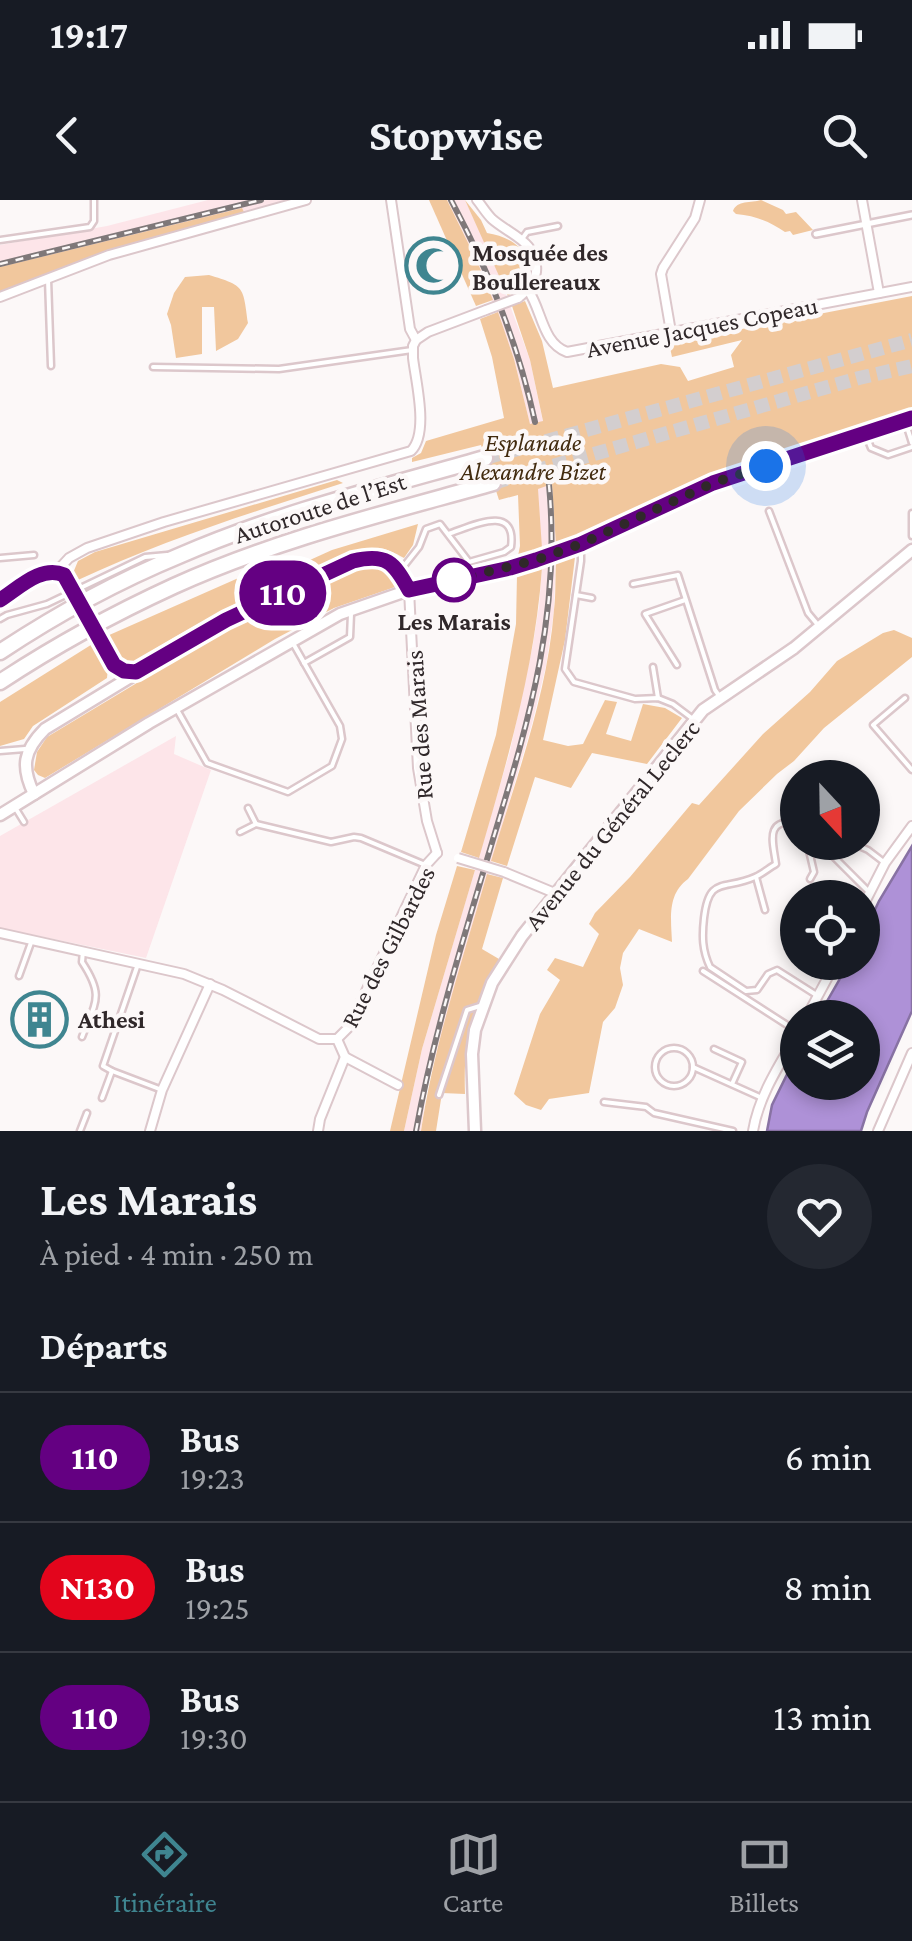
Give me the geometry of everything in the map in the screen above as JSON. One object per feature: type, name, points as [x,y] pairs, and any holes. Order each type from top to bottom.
[{"type":"highway","name":"Autoroute de l’Est","points":[[0,652],[96,595],[182,554],[335,501],[485,458]]},
{"type":"highway","name":"Autoroute de l’Est","points":[[0,682],[74,636],[176,585],[262,552],[493,483]]},
{"type":"main road","points":[[0,815],[176,708],[351,610],[409,590],[510,568],[580,544],[713,483],[908,420]]},
{"type":"main road","name":"Avenue du Général Leclerc","points":[[474,1131],[475,1030],[504,961],[695,720],[720,698],[794,648],[912,550]]},
{"type":"main road","points":[[34,794],[25,767],[30,748],[44,729],[226,620],[353,561],[368,558],[381,558],[400,571],[409,590]]},
{"type":"main road","points":[[0,600],[42,573],[57,571],[69,580],[114,665],[114,687]]},
{"type":"main road","points":[[114,665],[136,672]]},
{"type":"street","points":[[0,297],[109,255],[306,200]]},
{"type":"street","points":[[392,200],[410,329],[416,340]]},
{"type":"street","points":[[57,571],[68,558],[88,548],[164,522],[411,451],[417,445],[421,428],[412,350],[416,340],[518,298],[528,290],[536,268],[531,249],[494,221],[477,200]]},
{"type":"street","points":[[672,332],[661,274],[695,218],[700,200]]},
{"type":"street","points":[[862,200],[879,293]]},
{"type":"street","points":[[816,234],[912,216]]},
{"type":"street","name":"Avenue Jacques Copeau","points":[[528,290],[548,337],[563,352],[912,287]]},
{"type":"street","name":"Rue des Marais","points":[[409,590],[418,768],[426,820],[437,853]]},
{"type":"street","points":[[876,880],[912,826]]},
{"type":"street","points":[[437,853],[504,872],[556,894]]},
{"type":"street","name":"Rue des Gilbardes","points":[[337,1039],[350,1027],[426,865],[437,853]]},
{"type":"street","points":[[0,933],[184,974],[319,1039],[337,1039],[345,1057],[398,1086]]},
{"type":"street","points":[[816,1000],[826,980]]},
{"type":"street","points":[[150,1131],[162,1090],[210,984]]},
{"type":"street","points":[[878,1131],[912,1053]]},
{"type":"street","points":[[318,1131],[345,1057]]},
{"type":"street","points":[[753,1131],[762,1098],[780,1065]]},
{"type":"lane","points":[[0,240],[90,226],[94,221],[94,200]]},
{"type":"lane","points":[[522,239],[527,232],[558,226]]},
{"type":"lane","points":[[48,279],[51,366]]},
{"type":"lane","points":[[153,368],[279,369],[412,350]]},
{"type":"lane","points":[[865,434],[872,448],[888,455],[912,445],[908,420]]},
{"type":"lane","points":[[769,510],[808,613],[819,627]]},
{"type":"lane","points":[[912,513],[912,536]]},
{"type":"lane","points":[[400,571],[419,547],[426,529],[440,524],[468,562],[504,552],[512,546],[513,539],[504,521],[494,519],[448,534]]},
{"type":"lane","points":[[580,544],[568,674],[574,682],[635,699],[658,698],[695,720]]},
{"type":"lane","points":[[0,619],[47,604],[145,557],[182,554]]},
{"type":"lane","points":[[0,558],[34,555]]},
{"type":"lane","points":[[633,584],[678,574],[720,698]]},
{"type":"lane","points":[[576,596],[592,598]]},
{"type":"lane","points":[[678,665],[645,614],[686,600]]},
{"type":"lane","points":[[304,663],[350,637],[351,610]]},
{"type":"lane","points":[[176,708],[208,763],[288,792],[332,766],[342,738],[340,726],[292,641]]},
{"type":"lane","points":[[653,667],[658,698]]},
{"type":"lane","points":[[905,698],[873,725],[912,770]]},
{"type":"lane","points":[[0,752],[30,748]]},
{"type":"lane","points":[[14,806],[24,822]]},
{"type":"lane","points":[[248,808],[256,824]]},
{"type":"lane","points":[[240,832],[256,824],[331,842],[354,836],[426,865]]},
{"type":"lane","points":[[780,824],[771,834],[776,864],[756,876],[724,884],[706,898],[702,938],[710,967],[746,991],[757,990],[768,974],[777,970],[818,996]]},
{"type":"lane","points":[[880,858],[885,862]]},
{"type":"lane","points":[[810,879],[814,872],[811,860]]},
{"type":"lane","points":[[837,860],[857,880]]},
{"type":"lane","points":[[756,876],[764,910]]},
{"type":"lane","points":[[19,976],[32,940]]},
{"type":"lane","points":[[82,1038],[97,994],[82,962],[83,951]]},
{"type":"lane","points":[[138,962],[103,1066],[162,1090]]},
{"type":"lane","points":[[703,970],[780,1020]]},
{"type":"lane","points":[[439,1095],[467,1010],[482,1006]]},
{"type":"lane","points":[[674,1048],[690,1056],[693,1067],[684,1084],[670,1086],[659,1079],[655,1067],[658,1056],[674,1048]]},
{"type":"lane","points":[[714,1050],[742,1062],[732,1084]]},
{"type":"lane","points":[[693,1067],[762,1098]]},
{"type":"lane","points":[[102,1098],[112,1072]]},
{"type":"lane","points":[[604,1102],[646,1108],[732,1131]]},
{"type":"lane","points":[[80,1131],[87,1113]]},
{"type":"shaded area","points":[[208,200],[297,200],[87,258],[0,295],[0,245],[107,226]]},
{"type":"shaded area","points":[[447,200],[465,200],[494,262],[530,360],[552,484],[556,546],[554,611],[532,724],[439,1043],[421,1131],[404,1131],[422,1049],[510,751],[533,644],[542,568],[530,425],[514,359],[477,261]]},
{"type":"shaded area","points":[[176,736],[174,754],[211,770],[146,958],[0,928],[0,836]]},
{"type":"shaded area","points":[[912,846],[912,1011],[880,1083],[880,1000],[828,1000],[839,980],[880,980],[880,899]]},
{"type":"shaded area","points":[[780,1089],[780,1100],[872,1100],[861,1131],[767,1131]]},
{"type":"green space","points":[[429,200],[447,200],[493,300],[476,306]]},
{"type":"green space","points":[[465,200],[487,233],[507,239],[526,257],[526,275],[515,293],[508,296]]},
{"type":"green space","points":[[761,200],[786,214],[796,212],[813,230],[793,235],[733,211],[741,203]]},
{"type":"green space","points":[[242,208],[245,214],[87,258],[0,295],[0,267]]},
{"type":"green space","points":[[209,275],[240,289],[248,323],[238,339],[216,351],[214,307],[202,307],[202,354],[176,358],[167,314],[174,293],[185,277]]},
{"type":"green space","name":"Esplanade Alexandre Bizet","points":[[912,296],[912,410],[703,478],[556,545],[552,484],[538,489],[542,548],[518,556],[518,495],[499,500],[481,445],[412,462],[426,441],[504,418],[480,319],[498,312],[530,424],[543,421],[530,360],[512,306],[525,301],[542,341],[553,388],[661,364],[680,367],[688,381],[734,367],[731,355],[742,340],[672,357],[669,343]]},
{"type":"green space","points":[[337,480],[343,483],[175,539],[78,580],[73,573],[78,561],[95,552]]},
{"type":"green space","points":[[418,524],[413,545],[404,558],[379,548],[366,549],[312,568],[207,619],[132,663],[125,663],[107,636],[252,572],[268,579],[332,550]]},
{"type":"green space","points":[[575,557],[565,640],[543,740],[568,746],[583,744],[605,700],[617,702],[606,734],[631,741],[643,704],[665,708],[682,718],[647,764],[592,753],[571,788],[535,777],[507,866],[491,861],[545,674],[555,604],[556,563]]},
{"type":"green space","points":[[371,566],[388,571],[395,587],[334,608],[275,639],[45,778],[34,770],[37,752],[47,737],[235,624],[349,571]]},
{"type":"green space","points":[[542,568],[526,678],[479,858],[461,852],[496,735],[516,624],[517,575]]},
{"type":"green space","points":[[894,630],[912,638],[912,657],[824,728],[795,760],[780,760],[780,772],[739,811],[676,892],[672,942],[639,929],[623,953],[623,985],[615,1008],[603,1022],[589,1093],[549,1099],[541,1110],[526,1105],[514,1094],[540,1014],[560,980],[547,970],[555,958],[583,967],[599,934],[589,924],[595,913],[692,803],[699,805],[837,661]]},
{"type":"green space","points":[[94,643],[108,667],[107,678],[33,726],[24,739],[0,746],[0,702]]},
{"type":"green space","points":[[457,866],[475,870],[422,1049],[404,1131],[390,1131],[436,935]]},
{"type":"green space","points":[[487,874],[503,878],[482,949],[499,959],[471,1024],[465,1094],[442,1093],[436,1131],[421,1131],[441,1034]]},
{"type":"tunnel","points":[[485,458],[912,340]]},
{"type":"tunnel","points":[[493,483],[912,366]]},
{"type":"railway","points":[[0,264],[261,200]]},
{"type":"railway","points":[[451,200],[501,308],[535,422]]},
{"type":"railway","points":[[416,1131],[441,1020],[540,664],[551,577],[549,485]]},
{"type":"bus line","name":"110","points":[[0,600],[42,573],[57,571],[69,580],[114,665],[136,672],[226,620],[353,561],[381,558],[400,571],[409,590],[510,568],[581,544],[713,483],[912,418]]},
{"type":"place","name":"Mosquée des Boullereaux","points":[[433,266]]},
{"type":"place","name":"Les Marais","points":[[454,580]]},
{"type":"place","name":"Athesi","points":[[39,1019]]},
{"type":"route","points":[[454,580],[510,568],[581,544],[672,500],[766,466]]}]
